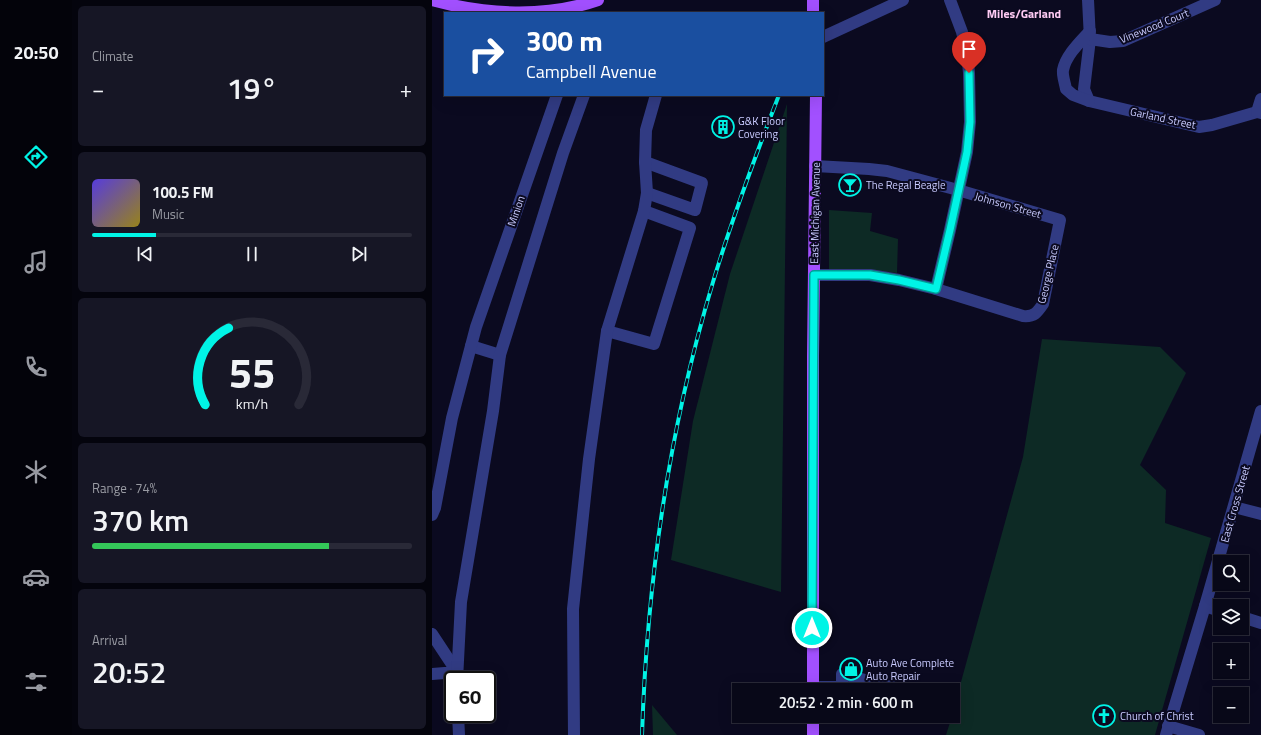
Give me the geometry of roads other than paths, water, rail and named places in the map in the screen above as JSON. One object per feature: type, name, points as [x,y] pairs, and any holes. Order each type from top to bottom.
[{"type":"main road","points":[[432,0],[471,4],[500,12],[543,12],[598,0]]},
{"type":"main road","points":[[813,0],[813,12]]},
{"type":"main road","name":"East Michigan Avenue","points":[[813,683],[816,96]]},
{"type":"main road","points":[[813,723],[813,735]]},
{"type":"street","points":[[824,37],[903,0]]},
{"type":"street","points":[[814,275],[870,275],[936,289],[967,152],[970,122],[969,73],[962,32],[950,0]]},
{"type":"street","points":[[1088,0],[1090,35],[1084,89],[1089,101]]},
{"type":"street","name":"Vinewood Court","points":[[1090,35],[1110,42],[1123,41],[1215,0]]},
{"type":"street","name":"Garland Street","points":[[1090,35],[1074,49],[1062,71],[1066,89],[1073,95],[1089,101],[1199,127],[1212,125],[1259,112]]},
{"type":"street","name":"Minion","points":[[432,515],[435,508],[452,418],[476,327],[557,96]]},
{"type":"street","points":[[457,671],[461,602],[493,410],[500,355],[584,96]]},
{"type":"street","points":[[574,735],[573,609],[589,459],[607,331],[644,211],[647,192],[645,162],[646,130],[656,96]]},
{"type":"street","points":[[1259,112],[1261,99]]},
{"type":"street","points":[[645,162],[702,183],[695,210],[647,192]]},
{"type":"street","name":"Johnson Street","points":[[815,166],[887,171],[1060,220]]},
{"type":"street","points":[[607,331],[654,344],[690,228],[644,211]]},
{"type":"street","name":"George Place","points":[[936,289],[1023,316],[1031,316],[1038,312],[1043,304],[1060,220]]},
{"type":"street","points":[[471,346],[500,355]]},
{"type":"street","name":"East Cross Street","points":[[1167,730],[1205,606],[1261,411]]},
{"type":"street","points":[[1234,507],[1261,514]]},
{"type":"street","points":[[1205,606],[1213,609]]},
{"type":"street","points":[[1249,619],[1261,623]]},
{"type":"street","points":[[432,634],[454,671]]},
{"type":"street","points":[[432,674],[444,675]]},
{"type":"street","points":[[842,683],[842,674],[877,683]]},
{"type":"street","points":[[458,723],[458,735]]},
{"type":"street","points":[[1167,730],[1199,735]]},
{"type":"railway","points":[[810,12],[815,0]]},
{"type":"railway","points":[[642,735],[649,620],[655,563],[663,506],[684,393],[720,258],[744,188],[779,96]]},
{"type":"place","name":"G&K Floor Covering","points":[[723,127]]},
{"type":"place","name":"The Regal Beagle","points":[[850,185]]},
{"type":"place","name":"Auto Ave Complete Auto Repair","points":[[851,669]]},
{"type":"place","name":"Church of Christ","points":[[1104,716]]},
{"type":"district","name":"Miles/Garland","points":[[1024,14]]}]
